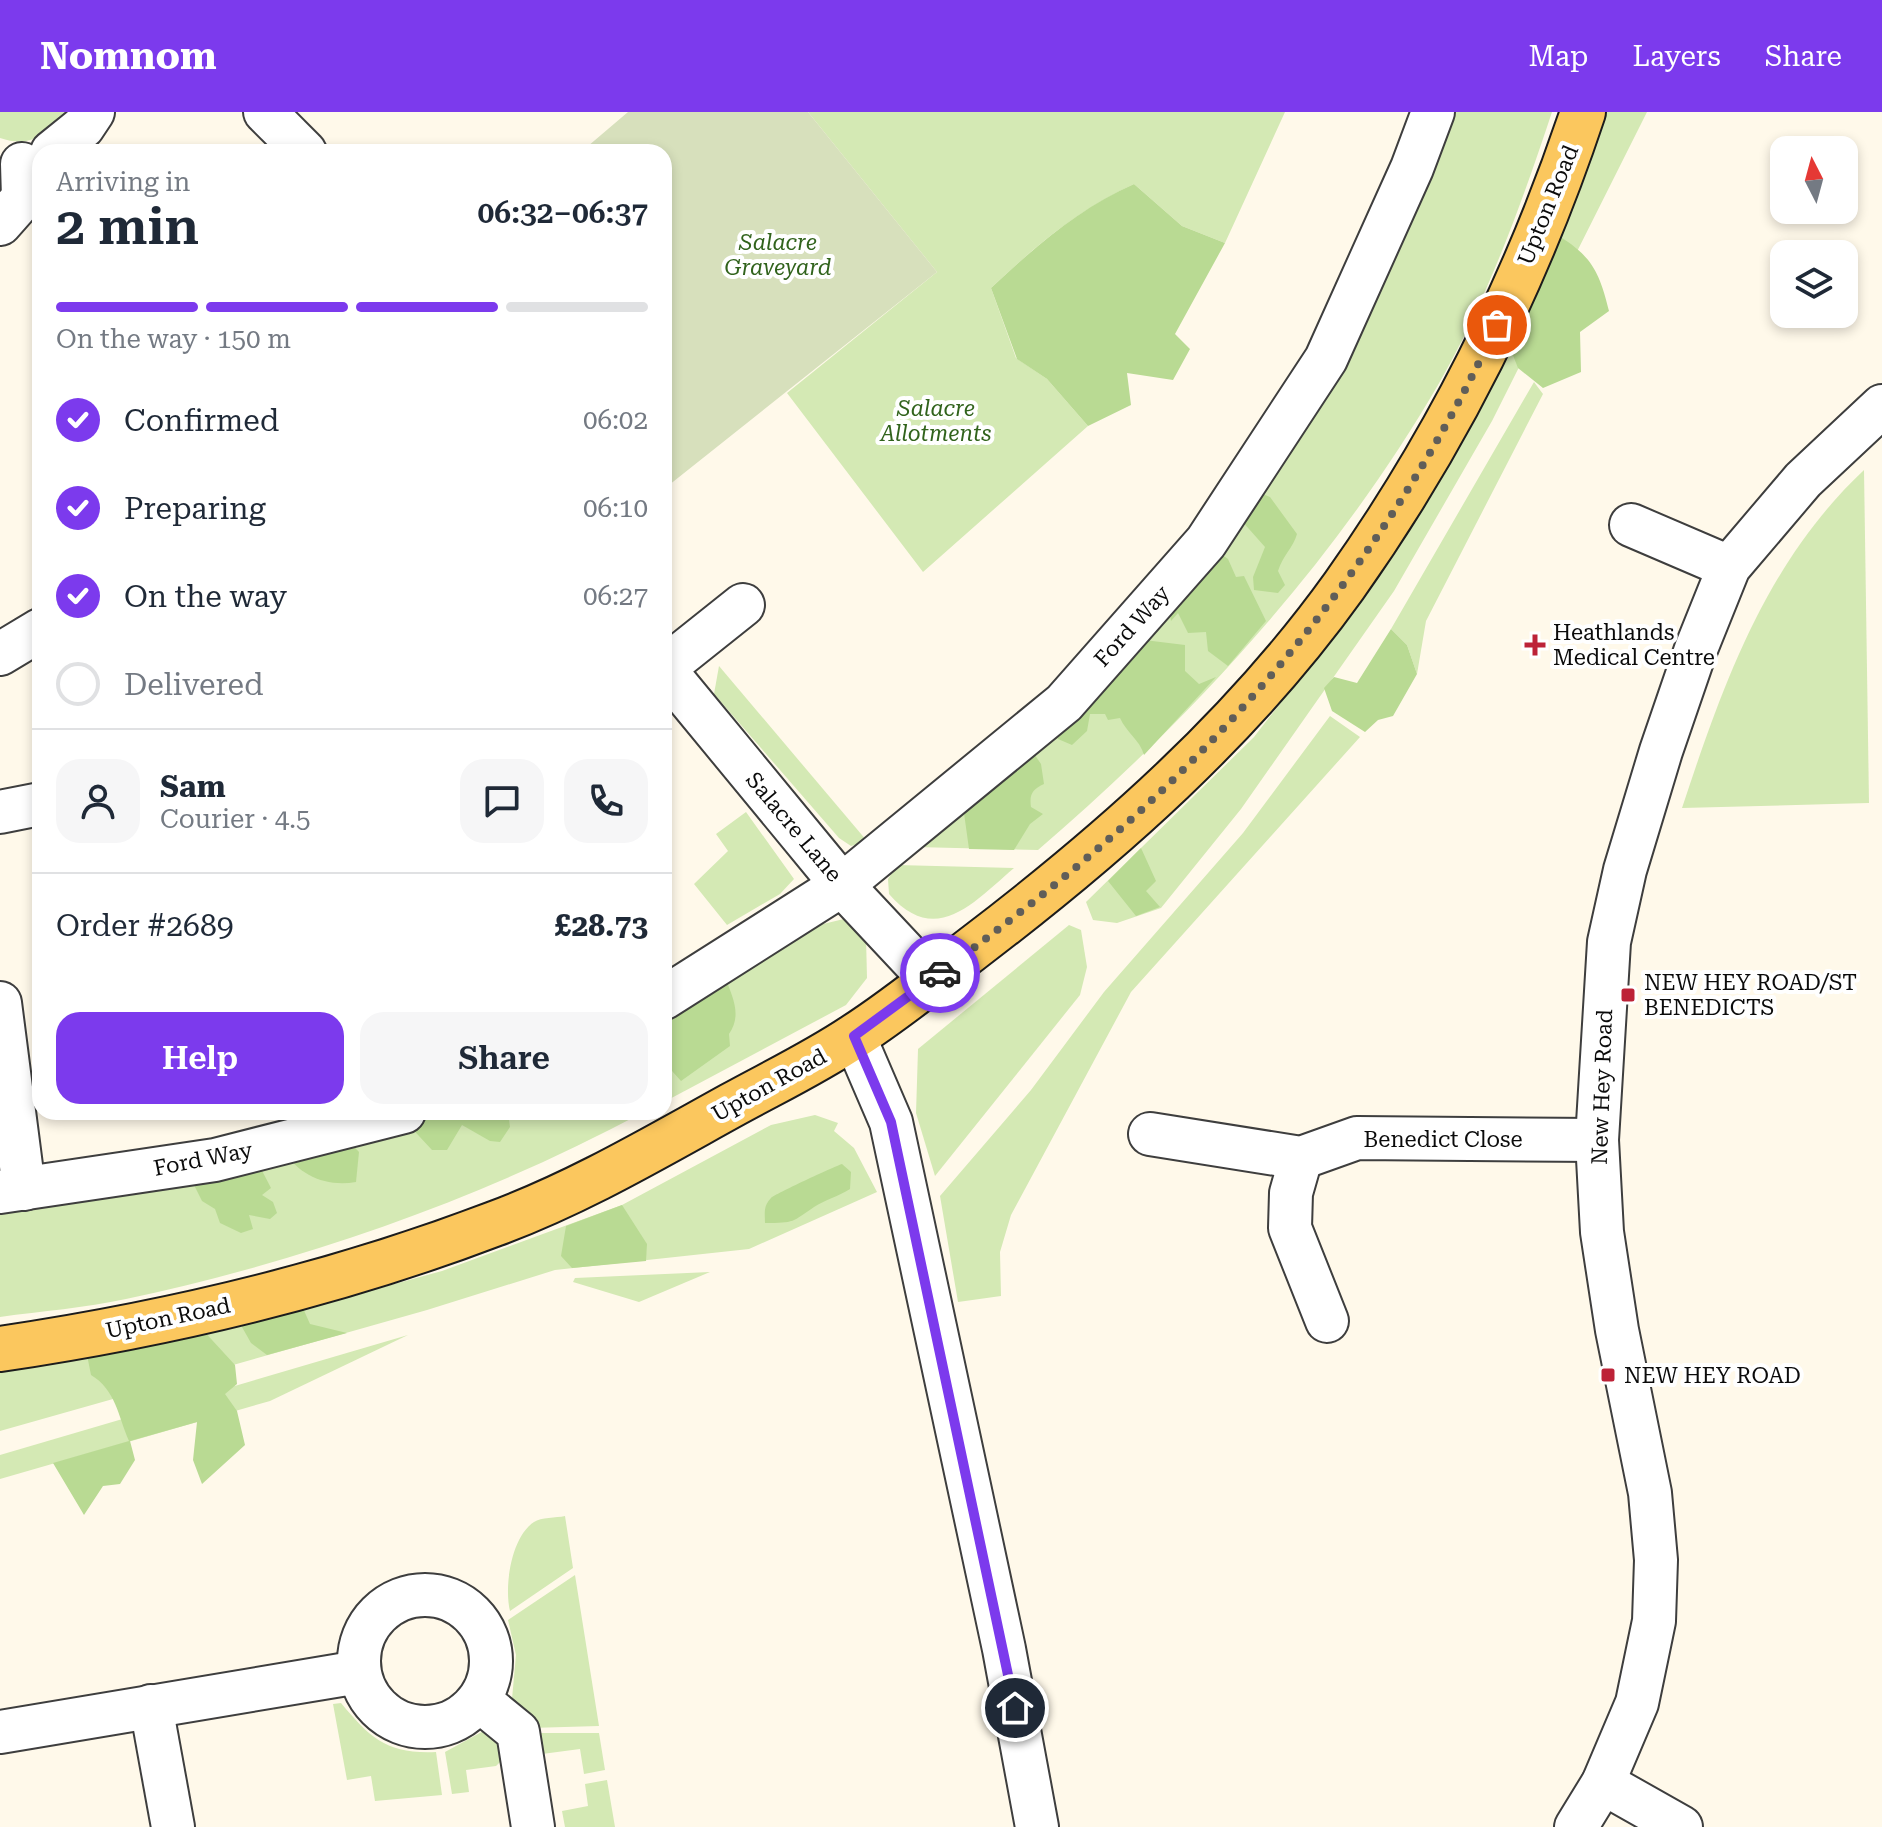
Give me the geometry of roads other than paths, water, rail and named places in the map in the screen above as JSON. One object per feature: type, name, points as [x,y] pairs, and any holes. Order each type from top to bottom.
[{"type":"main road","name":"Upton Road","points":[[0,1349],[189,1315],[298,1289],[499,1223],[601,1178],[854,1036],[1052,888],[1154,798],[1222,731],[1342,588],[1407,489],[1475,371],[1518,278],[1583,112]]},
{"type":"street","points":[[52,144],[83,127],[93,112]]},
{"type":"street","name":"Ford Way","points":[[672,993],[842,885],[1064,703],[1206,542],[1326,359],[1412,168],[1433,112]]},
{"type":"street","points":[[0,224],[23,198],[28,157]]},
{"type":"street","name":"New Hey Road","points":[[1576,1827],[1603,1783],[1637,1703],[1654,1621],[1656,1560],[1650,1493],[1617,1330],[1602,1232],[1597,1140],[1609,942],[1625,870],[1696,649],[1729,567],[1803,480],[1882,406]]},
{"type":"street","points":[[1631,525],[1729,567]]},
{"type":"street","points":[[672,662],[743,605]]},
{"type":"street","points":[[0,654],[32,635]]},
{"type":"street","name":"Salacre Lane","points":[[672,678],[842,885],[931,980]]},
{"type":"street","points":[[0,812],[32,806]]},
{"type":"street","points":[[0,1003],[12,1190]]},
{"type":"street","points":[[854,1036],[891,1122],[1004,1649],[1037,1827]]},
{"type":"street","name":"Ford Way","points":[[12,1190],[215,1160],[372,1120]]},
{"type":"street","name":"Benedict Close","points":[[1150,1134],[1301,1158],[1357,1138],[1597,1140]]},
{"type":"street","points":[[1301,1158],[1291,1193],[1290,1228],[1327,1321]]},
{"type":"street","points":[[415,1595],[441,1596],[465,1607],[482,1625],[491,1650],[490,1677],[479,1700],[461,1717],[436,1727],[408,1725],[386,1715],[370,1698],[359,1672],[360,1645],[371,1621],[388,1605],[415,1595]]},
{"type":"street","points":[[0,1732],[359,1672]]},
{"type":"street","points":[[479,1700],[518,1732],[533,1827]]},
{"type":"street","points":[[151,1706],[173,1827]]},
{"type":"street","points":[[1603,1783],[1681,1827]]},
{"type":"place","name":"Heathlands Medical Centre","points":[[1535,645]]},
{"type":"place","name":"NEW HEY ROAD/ST BENEDICTS","points":[[1628,995]]},
{"type":"place","name":"NEW HEY ROAD","points":[[1608,1375]]},
{"type":"park label","name":"Salacre Graveyard","points":[[778,254]]},
{"type":"park label","name":"Salacre Allotments","points":[[936,420]]}]
